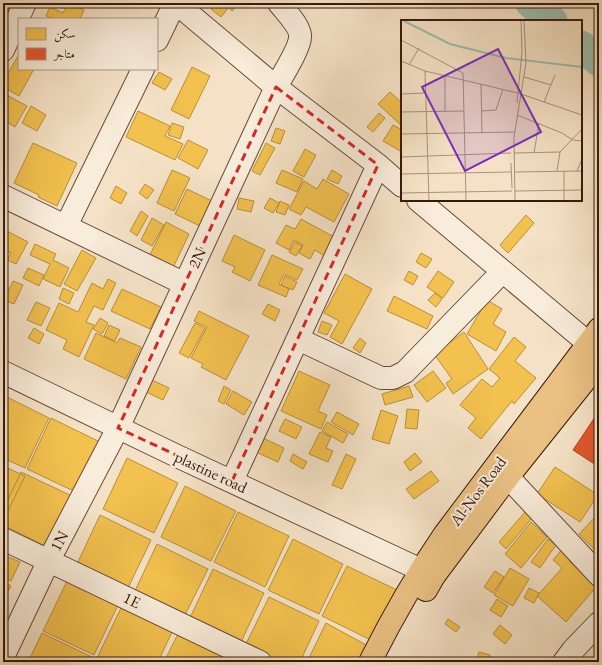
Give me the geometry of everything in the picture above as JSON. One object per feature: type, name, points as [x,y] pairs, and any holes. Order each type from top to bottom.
[{"type":"main road","name":"Al-Nos Road","points":[[387,662],[417,605],[427,573],[449,529],[595,342]]},
{"type":"main road","name":"Al-Nos Road","points":[[370,662],[385,632],[427,573],[508,477],[599,363]]},
{"type":"street","points":[[3,50],[25,3]]},
{"type":"street","points":[[158,38],[176,3],[276,87],[378,165],[401,185]]},
{"type":"street","name":"2N","points":[[118,428],[276,87],[296,49],[300,37],[298,28],[279,3]]},
{"type":"street","points":[[66,226],[143,70]]},
{"type":"street","points":[[232,481],[378,165]]},
{"type":"street","points":[[3,196],[185,284]]},
{"type":"street","points":[[419,201],[502,272],[595,342]]},
{"type":"street","points":[[298,339],[380,378],[393,378],[405,372],[502,272]]},
{"type":"street","name":"plastine road","points":[[3,372],[118,428],[427,573]]},
{"type":"street","name":"1N","points":[[3,657],[49,560],[118,428]]},
{"type":"street","points":[[508,477],[599,575]]},
{"type":"street","name":"1E","points":[[3,538],[260,662]]},
{"type":"street","points":[[564,662],[573,650],[599,623]]},
{"type":"highlighted area","points":[[276,87],[378,165],[298,339],[232,481],[118,428]]},
{"type":"building: سكن","points":[[68,3],[84,10],[80,18],[51,18],[46,16],[50,7],[63,13]]},
{"type":"building: سكن","points":[[215,3],[221,3],[228,8],[221,17],[211,9]]},
{"type":"building: سكن","points":[[224,3],[239,3],[232,11]]},
{"type":"building: سكن","points":[[18,56],[18,70],[33,70],[19,96],[3,87],[3,82]]},
{"type":"building: سكن","points":[[192,67],[210,76],[189,119],[171,110]]},
{"type":"building: سكن","points":[[159,72],[172,79],[165,90],[152,83]]},
{"type":"building: سكن","points":[[390,92],[401,102],[401,125],[378,104]]},
{"type":"building: سكن","points":[[3,93],[27,106],[15,127],[3,120]]},
{"type":"building: سكن","points":[[31,106],[46,115],[37,131],[22,123]]},
{"type":"building: سكن","points":[[138,111],[170,126],[165,136],[183,144],[175,160],[126,137]]},
{"type":"building: سكن","points":[[379,113],[385,118],[373,132],[367,127]]},
{"type":"building: سكن","points":[[172,123],[184,127],[180,139],[168,135]]},
{"type":"building: سكن","points":[[393,125],[401,129],[401,151],[383,141]]},
{"type":"building: سكن","points":[[276,128],[285,131],[280,144],[271,141]]},
{"type":"building: سكن","points":[[188,140],[208,150],[198,169],[178,158]]},
{"type":"building: سكن","points":[[33,143],[77,163],[57,206],[38,197],[39,195],[14,183]]},
{"type":"building: سكن","points":[[266,143],[275,148],[260,175],[252,171]]},
{"type":"building: سكن","points":[[305,149],[316,155],[304,177],[293,171]]},
{"type":"building: سكن","points":[[172,170],[190,178],[174,211],[157,203]]},
{"type":"building: سكن","points":[[282,170],[303,179],[297,192],[276,183]]},
{"type":"building: سكن","points":[[332,170],[342,176],[338,184],[327,179]]},
{"type":"building: سكن","points":[[323,179],[349,194],[334,222],[306,207],[301,215],[289,209],[304,181],[317,189]]},
{"type":"building: سكن","points":[[145,184],[154,190],[147,199],[139,193]]},
{"type":"building: سكن","points":[[116,186],[127,193],[121,204],[110,198]]},
{"type":"building: سكن","points":[[187,189],[212,201],[200,226],[175,214]]},
{"type":"building: سكن","points":[[239,198],[254,201],[251,212],[237,209]]},
{"type":"building: سكن","points":[[270,198],[279,203],[273,213],[264,208]]},
{"type":"building: سكن","points":[[280,201],[289,205],[285,215],[276,212]]},
{"type":"building: سكن","points":[[141,211],[148,216],[137,236],[130,231]]},
{"type":"building: سكن","points":[[526,215],[534,223],[508,253],[500,245]]},
{"type":"building: سكن","points":[[152,218],[164,225],[152,246],[141,240]]},
{"type":"building: سكن","points":[[301,219],[336,238],[326,257],[315,250],[310,259],[299,253],[303,245],[294,240],[289,250],[276,243],[286,225],[295,229]]},
{"type":"building: سكن","points":[[166,222],[189,234],[172,270],[148,259]]},
{"type":"building: سكن","points":[[3,229],[28,242],[16,264],[7,260],[11,253],[3,249]]},
{"type":"building: سكن","points":[[234,235],[265,250],[250,281],[232,272],[235,267],[222,261]]},
{"type":"building: سكن","points":[[295,242],[302,246],[296,256],[289,252]]},
{"type":"building: سكن","points":[[35,244],[56,254],[53,260],[69,268],[60,287],[43,279],[50,264],[30,255]]},
{"type":"building: سكن","points":[[82,250],[96,258],[77,291],[64,284]]},
{"type":"building: سكن","points":[[3,251],[8,253],[3,270]]},
{"type":"building: سكن","points":[[421,253],[432,259],[426,268],[416,262]]},
{"type":"building: سكن","points":[[272,255],[303,269],[297,280],[284,274],[279,284],[289,289],[286,297],[258,285]]},
{"type":"building: سكن","points":[[28,268],[44,275],[39,286],[23,278]]},
{"type":"building: سكن","points":[[409,271],[418,276],[413,285],[404,280]]},
{"type":"building: سكن","points":[[438,271],[454,282],[443,298],[427,287]]},
{"type":"building: سكن","points":[[345,274],[372,289],[342,344],[330,337],[339,321],[324,313]]},
{"type":"building: سكن","points":[[285,276],[297,282],[293,290],[281,285]]},
{"type":"building: سكن","points":[[108,279],[116,283],[103,310],[94,306],[86,322],[94,325],[79,357],[63,349],[67,340],[46,330],[59,303],[78,312],[92,283],[103,289]]},
{"type":"building: سكن","points":[[13,281],[23,285],[14,304],[4,300]]},
{"type":"building: سكن","points":[[63,288],[74,293],[69,304],[59,299]]},
{"type":"building: سكن","points":[[122,289],[161,307],[150,329],[111,311]]},
{"type":"building: سكن","points":[[435,293],[442,299],[436,307],[428,300]]},
{"type":"building: سكن","points":[[394,296],[433,316],[427,329],[387,311]]},
{"type":"building: سكن","points":[[487,300],[502,309],[493,324],[506,332],[496,351],[467,334]]},
{"type":"building: سكن","points":[[36,302],[50,308],[41,326],[27,320]]},
{"type":"building: سكن","points":[[268,304],[280,310],[275,321],[262,314]]},
{"type":"building: سكن","points":[[199,311],[249,336],[226,380],[201,367],[203,364],[191,358],[207,327],[194,321]]},
{"type":"building: سكن","points":[[100,318],[108,323],[102,334],[93,329]]},
{"type":"building: سكن","points":[[322,321],[332,325],[327,335],[318,332]]},
{"type":"building: سكن","points":[[195,323],[205,328],[189,358],[179,353]]},
{"type":"building: سكن","points":[[109,325],[120,330],[115,341],[104,336]]},
{"type":"building: سكن","points":[[34,328],[44,334],[39,344],[28,338]]},
{"type":"building: سكن","points":[[464,332],[488,369],[453,394],[446,383],[452,379],[434,354]]},
{"type":"building: سكن","points":[[96,333],[117,343],[120,338],[141,347],[126,379],[84,359]]},
{"type":"building: سكن","points":[[514,337],[526,347],[515,361],[536,378],[514,404],[512,401],[481,439],[468,428],[476,418],[460,405],[482,379],[492,387],[500,378],[489,369]]},
{"type":"building: سكن","points":[[360,338],[366,343],[360,353],[353,348]]},
{"type":"building: سكن","points":[[299,371],[330,385],[318,411],[327,415],[321,429],[281,411]]},
{"type":"building: سكن","points":[[433,371],[446,388],[427,402],[414,385]]},
{"type":"building: سكن","points":[[152,380],[169,388],[163,400],[146,392]]},
{"type":"building: سكن","points":[[224,386],[231,390],[224,404],[218,401]]},
{"type":"building: سكن","points":[[409,386],[413,397],[385,405],[382,394]]},
{"type":"building: سكن","points":[[233,391],[252,402],[244,415],[226,404]]},
{"type":"building: سكن","points":[[3,395],[49,418],[25,468],[3,458]]},
{"type":"building: سكن","points":[[407,409],[419,410],[417,429],[405,428]]},
{"type":"building: سكن","points":[[381,410],[398,416],[389,444],[372,439]]},
{"type":"building: سكن","points":[[337,412],[359,424],[353,435],[331,422]]},
{"type":"building: سكن","points":[[51,418],[102,443],[78,493],[27,469]]},
{"type":"building: سكن","points":[[285,419],[302,427],[296,439],[279,431]]},
{"type":"building: سكن","points":[[327,422],[348,434],[343,443],[322,431]]},
{"type":"building: سكن","points":[[320,432],[331,437],[326,448],[333,451],[328,462],[309,454]]},
{"type":"building: سكن","points":[[263,438],[284,448],[278,462],[256,452]]},
{"type":"building: سكن","points":[[415,453],[422,462],[410,471],[404,462]]},
{"type":"building: سكن","points":[[293,454],[307,462],[303,469],[290,461]]},
{"type":"building: سكن","points":[[346,454],[356,459],[342,489],[332,485]]},
{"type":"building: سكن","points":[[127,458],[178,483],[154,533],[103,509]]},
{"type":"building: سكن","points":[[3,466],[25,476],[3,521]]},
{"type":"building: سكن","points":[[555,467],[598,495],[580,522],[537,494]]},
{"type":"building: سكن","points":[[431,471],[439,481],[414,499],[406,489]]},
{"type":"building: سكن","points":[[21,472],[72,496],[47,547],[3,525],[3,510]]},
{"type":"building: سكن","points":[[185,486],[236,511],[211,561],[161,537]]},
{"type":"building: سكن","points":[[238,512],[289,536],[265,587],[214,562]]},
{"type":"building: سكن","points":[[525,512],[532,518],[506,549],[499,542]]},
{"type":"building: سكن","points":[[599,513],[599,554],[579,534]]},
{"type":"building: سكن","points":[[100,515],[151,540],[127,590],[76,566]]},
{"type":"building: سكن","points":[[531,522],[547,537],[521,568],[505,554]]},
{"type":"building: سكن","points":[[293,539],[343,564],[319,614],[268,590]]},
{"type":"building: سكن","points":[[548,539],[556,545],[540,568],[531,562]]},
{"type":"building: سكن","points":[[157,544],[208,569],[183,619],[133,595]]},
{"type":"building: سكن","points":[[564,547],[574,556],[569,561],[597,586],[566,622],[537,596],[562,568],[553,560]]},
{"type":"building: سكن","points":[[8,557],[20,562],[11,581],[3,577],[3,567]]},
{"type":"building: سكن","points":[[347,566],[397,590],[373,641],[322,616]]},
{"type":"building: سكن","points":[[510,568],[529,579],[513,606],[494,595]]},
{"type":"building: سكن","points":[[213,569],[264,593],[240,644],[189,620]]},
{"type":"building: سكن","points":[[495,571],[504,577],[493,593],[484,587]]},
{"type":"building: سكن","points":[[3,581],[11,586],[3,599]]},
{"type":"building: سكن","points":[[67,581],[118,605],[94,655],[43,631]]},
{"type":"building: سكن","points":[[529,588],[539,593],[534,603],[524,598]]},
{"type":"building: سكن","points":[[269,597],[319,621],[300,662],[274,662],[244,648]]},
{"type":"building: سكن","points":[[497,599],[508,606],[501,617],[490,610]]},
{"type":"building: سكن","points":[[121,608],[172,632],[158,662],[105,662],[97,658]]},
{"type":"building: سكن","points":[[448,619],[460,627],[456,632],[445,624]]},
{"type":"building: سكن","points":[[326,623],[368,646],[361,662],[307,662]]},
{"type":"building: سكن","points":[[500,625],[512,635],[505,644],[493,634]]},
{"type":"building: سكن","points":[[42,633],[92,657],[90,662],[28,662]]},
{"type":"building: سكن","points":[[178,634],[228,659],[227,662],[164,662]]},
{"type":"building: سكن","points":[[479,652],[490,655],[488,662],[476,662]]},
{"type":"building: متاجر","points":[[597,414],[599,415],[599,467],[573,450]]},
{"type":"waterway","points":[[531,3],[551,20]]},
{"type":"waterway","points":[[582,47],[599,61]]}]
